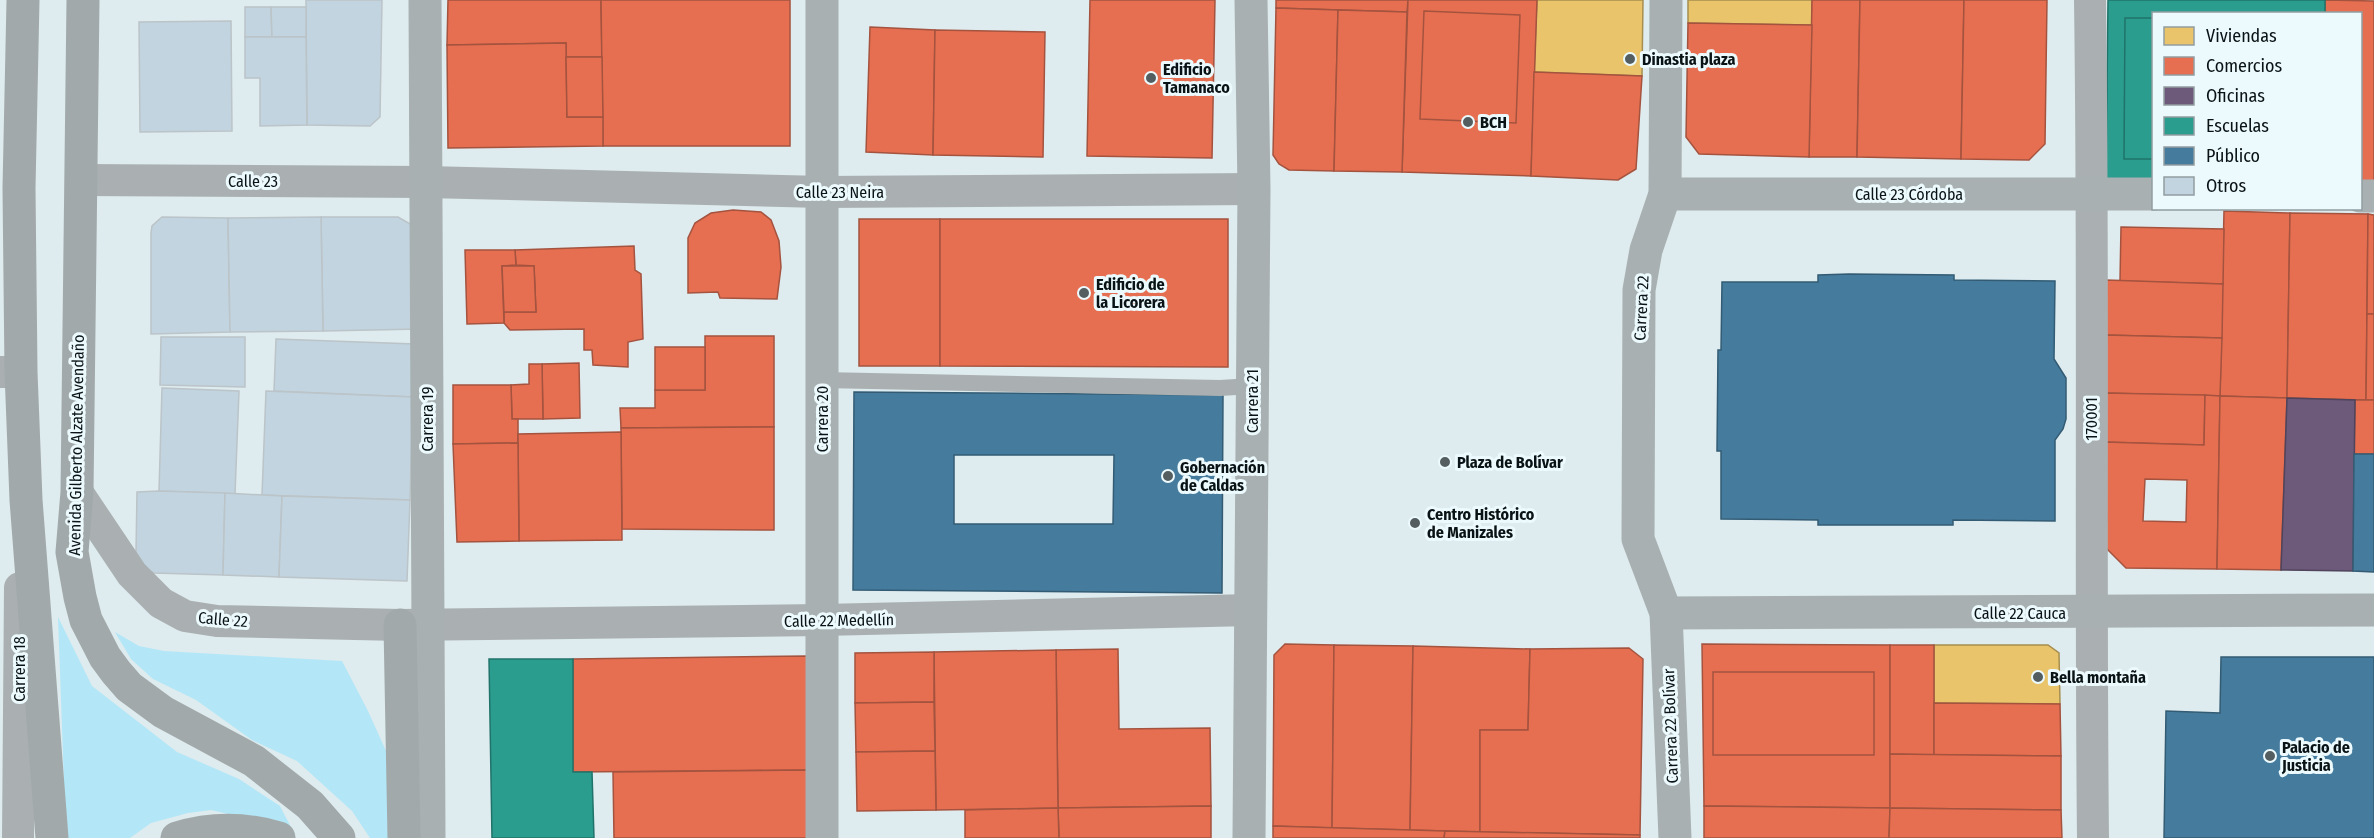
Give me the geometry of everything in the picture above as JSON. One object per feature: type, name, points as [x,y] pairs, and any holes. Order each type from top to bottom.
[{"type":"main road","points":[[23,0],[10,188],[11,372],[26,500],[52,838]]},
{"type":"main road","name":"Avenida Gilberto Alzate Avendaño","points":[[83,0],[77,492],[72,552],[86,620],[116,672],[129,687],[163,712],[254,761],[310,806],[339,838]]},
{"type":"main road","name":"Carrera 19","points":[[425,0],[426,182],[414,624],[429,838]]},
{"type":"main road","name":"Carrera 20","points":[[822,0],[822,838]]},
{"type":"main road","name":"Carrera 21","points":[[1249,838],[1254,189],[1251,0]]},
{"type":"main road","name":"Carrera 22","points":[[1666,0],[1665,194],[1646,250],[1639,290],[1638,539],[1666,614]]},
{"type":"main road","name":"Calle 23 Córdoba","points":[[1665,194],[2152,194]]},
{"type":"main road","name":"Calle 22 Cauca","points":[[1666,614],[2374,610]]},
{"type":"main road","name":"Carrera 22 Bolívar","points":[[1666,614],[1675,838]]},
{"type":"main road","points":[[404,838],[414,624]]},
{"type":"main road","points":[[177,838],[191,834],[233,830],[279,838]]},
{"type":"street","name":"170001","points":[[2090,0],[2092,193],[2090,613],[2093,838]]},
{"type":"street","name":"Calle 23","points":[[81,180],[426,182]]},
{"type":"street","name":"Calle 23 Neira","points":[[426,182],[822,192],[1254,189]]},
{"type":"street","name":"Calle 22","points":[[77,492],[132,574],[161,603],[185,616],[218,621],[414,624]]},
{"type":"street","name":"Carrera 18","points":[[18,838],[10,596],[26,500]]},
{"type":"street","name":"Calle 22 Medellín","points":[[414,624],[822,620],[1251,610]]},
{"type":"lane","points":[[822,380],[1220,388],[1252,386]]},
{"type":"shaded area","points":[[58,617],[92,686],[177,752],[239,779],[280,806],[294,833],[258,821],[211,810],[188,813],[151,823],[130,838],[66,838]]},
{"type":"shaded area","points":[[115,632],[139,646],[164,651],[342,661],[391,762],[390,838],[370,838],[352,811],[297,761],[252,740],[196,700],[153,679],[131,659]]},
{"type":"building: Viviendas","points":[[1537,0],[1643,0],[1642,76],[1534,72]]},
{"type":"building: Viviendas","points":[[1688,0],[1812,0],[1812,25],[1688,23]]},
{"type":"building: Viviendas","points":[[1934,645],[2048,645],[2059,653],[2060,704],[1934,703]]},
{"type":"building: Comercios","points":[[448,0],[601,0],[602,57],[566,57],[566,43],[447,45]]},
{"type":"building: Comercios","points":[[601,0],[790,0],[790,146],[603,146]]},
{"type":"building: Comercios","name":"Edificio Tamanaco","points":[[1090,0],[1215,0],[1212,158],[1087,156]]},
{"type":"building: Comercios","points":[[1276,0],[1408,0],[1407,12],[1276,8]]},
{"type":"building: Comercios","name":"BCH","points":[[1408,0],[1537,0],[1531,176],[1402,172]]},
{"type":"building: Comercios","points":[[1812,0],[1860,0],[1857,157],[1809,157]]},
{"type":"building: Comercios","points":[[1860,0],[1964,0],[1961,159],[1857,157]]},
{"type":"building: Comercios","points":[[1964,0],[2047,0],[2045,144],[2029,160],[1961,159]]},
{"type":"building: Comercios","points":[[2325,0],[2374,1],[2374,183],[2362,182],[2362,12],[2325,12]]},
{"type":"building: Comercios","points":[[1276,8],[1338,10],[1334,171],[1289,170],[1279,164],[1273,155]]},
{"type":"building: Comercios","points":[[1338,10],[1407,12],[1402,172],[1334,171]]},
{"type":"building: Comercios","points":[[1424,11],[1520,15],[1516,123],[1420,119]]},
{"type":"building: Comercios","points":[[1688,23],[1812,25],[1809,157],[1699,154],[1686,137]]},
{"type":"building: Comercios","points":[[870,27],[935,30],[933,155],[866,152]]},
{"type":"building: Comercios","points":[[935,30],[1045,32],[1043,157],[933,155]]},
{"type":"building: Comercios","points":[[566,43],[567,117],[603,117],[603,146],[448,148],[447,45]]},
{"type":"building: Comercios","points":[[566,57],[602,57],[603,117],[567,117]]},
{"type":"building: Comercios","points":[[1534,72],[1642,76],[1636,169],[1618,180],[1531,176]]},
{"type":"building: Comercios","points":[[733,210],[761,212],[771,220],[779,241],[781,267],[777,299],[720,298],[718,292],[688,293],[688,238],[695,223],[711,213]]},
{"type":"building: Comercios","points":[[2224,211],[2290,213],[2287,398],[2220,396]]},
{"type":"building: Comercios","points":[[2290,213],[2368,214],[2366,400],[2287,398]]},
{"type":"building: Comercios","points":[[2368,214],[2374,215],[2374,314],[2367,314]]},
{"type":"building: Comercios","points":[[859,219],[940,219],[940,366],[859,366]]},
{"type":"building: Comercios","name":"Edificio de la Licorera","points":[[940,219],[1228,219],[1228,367],[940,366]]},
{"type":"building: Comercios","points":[[2121,227],[2224,229],[2223,284],[2120,281]]},
{"type":"building: Comercios","points":[[634,246],[635,270],[641,274],[643,339],[628,342],[628,367],[593,365],[592,350],[584,350],[584,329],[510,330],[504,323],[504,312],[536,312],[534,266],[516,265],[515,250]]},
{"type":"building: Comercios","points":[[465,250],[515,250],[516,265],[502,266],[504,323],[467,324]]},
{"type":"building: Comercios","points":[[502,266],[534,266],[536,312],[504,312]]},
{"type":"building: Comercios","points":[[2106,280],[2223,284],[2222,338],[2105,335]]},
{"type":"building: Comercios","points":[[2367,314],[2374,314],[2374,400],[2366,400]]},
{"type":"building: Comercios","points":[[2105,335],[2222,338],[2220,396],[2104,393]]},
{"type":"building: Comercios","points":[[705,336],[774,336],[774,427],[621,428],[620,408],[655,408],[655,390],[705,390]]},
{"type":"building: Comercios","points":[[655,347],[705,347],[705,390],[655,390]]},
{"type":"building: Comercios","points":[[579,363],[580,418],[543,419],[542,364]]},
{"type":"building: Comercios","points":[[529,364],[542,364],[543,419],[512,419],[511,385],[529,384]]},
{"type":"building: Comercios","points":[[453,385],[511,385],[512,419],[518,419],[518,443],[453,444]]},
{"type":"building: Comercios","points":[[2104,393],[2205,395],[2204,445],[2104,442]]},
{"type":"building: Comercios","points":[[2205,395],[2220,396],[2217,569],[2126,568],[2102,544],[2104,442],[2204,445]],"holes":[[[2145,479],[2187,480],[2186,522],[2143,521]]]},
{"type":"building: Comercios","points":[[2220,396],[2287,398],[2281,570],[2217,569]]},
{"type":"building: Comercios","points":[[2355,400],[2374,400],[2374,454],[2354,454]]},
{"type":"building: Comercios","points":[[774,427],[774,530],[622,529],[621,428]]},
{"type":"building: Comercios","points":[[621,432],[622,540],[519,541],[518,434]]},
{"type":"building: Comercios","points":[[518,443],[519,541],[457,542],[453,444]]},
{"type":"building: Comercios","points":[[1285,644],[1334,645],[1332,828],[1273,826],[1274,655]]},
{"type":"building: Comercios","points":[[1702,644],[1890,645],[1890,808],[1704,806]]},
{"type":"building: Comercios","points":[[1334,645],[1413,646],[1410,830],[1332,828]]},
{"type":"building: Comercios","points":[[1890,645],[1934,645],[1934,755],[1890,754]]},
{"type":"building: Comercios","points":[[1413,646],[1530,649],[1528,730],[1480,730],[1480,832],[1410,830]]},
{"type":"building: Comercios","points":[[1629,648],[1643,659],[1640,835],[1480,832],[1480,730],[1528,730],[1530,649]]},
{"type":"building: Comercios","points":[[1118,649],[1119,729],[1210,728],[1211,806],[1058,808],[1056,650]]},
{"type":"building: Comercios","points":[[1056,650],[1058,808],[936,810],[934,652]]},
{"type":"building: Comercios","points":[[934,652],[934,702],[855,703],[855,653]]},
{"type":"building: Comercios","points":[[807,656],[807,770],[573,772],[573,659]]},
{"type":"building: Comercios","points":[[1713,672],[1874,672],[1874,755],[1713,755]]},
{"type":"building: Comercios","points":[[934,702],[935,751],[856,752],[855,703]]},
{"type":"building: Comercios","points":[[1934,703],[2060,704],[2061,756],[1934,755]]},
{"type":"building: Comercios","points":[[935,751],[936,810],[857,811],[856,752]]},
{"type":"building: Comercios","points":[[1890,754],[2061,756],[2061,810],[1890,808]]},
{"type":"building: Comercios","points":[[807,770],[807,838],[614,838],[613,772]]},
{"type":"building: Comercios","points":[[1211,806],[1211,838],[1059,838],[1058,808]]},
{"type":"building: Comercios","points":[[1704,806],[1890,808],[1889,838],[1704,838]]},
{"type":"building: Comercios","points":[[1058,808],[1059,838],[965,838],[965,810]]},
{"type":"building: Comercios","points":[[1890,808],[2061,810],[2062,838],[1889,838]]},
{"type":"building: Comercios","points":[[1273,826],[1445,831],[1444,838],[1273,838]]},
{"type":"building: Comercios","points":[[1445,831],[1640,835],[1640,838],[1444,838]]},
{"type":"building: Oficinas","points":[[2287,398],[2355,400],[2353,571],[2281,570]]},
{"type":"building: Escuelas","points":[[2108,0],[2325,0],[2325,12],[2152,12],[2152,180],[2106,179]]},
{"type":"building: Escuelas","points":[[2125,18],[2152,18],[2152,159],[2124,159]]},
{"type":"building: Escuelas","points":[[489,659],[573,659],[573,772],[592,772],[594,838],[492,838]]},
{"type":"building: Público","points":[[1818,275],[1954,275],[1954,280],[2055,281],[2054,359],[2066,378],[2066,419],[2063,429],[2055,440],[2055,521],[1953,520],[1953,525],[1818,525],[1818,520],[1721,519],[1721,451],[1717,451],[1718,350],[1721,350],[1722,282],[1818,282]]},
{"type":"building: Público","name":"Gobernación de Caldas","points":[[854,392],[1223,395],[1222,593],[853,590]],"holes":[[[954,455],[1114,455],[1113,524],[954,524]]]},
{"type":"building: Público","points":[[2354,454],[2374,454],[2374,572],[2353,571]]},
{"type":"building: Público","name":"Palacio de Justicia","points":[[2221,657],[2374,657],[2374,838],[2164,838],[2166,711],[2220,713]]},
{"type":"building: Otros","points":[[306,0],[382,0],[380,117],[370,126],[307,125]]},
{"type":"building: Otros","points":[[245,7],[271,7],[272,37],[245,37]]},
{"type":"building: Otros","points":[[271,7],[306,7],[306,37],[272,37]]},
{"type":"building: Otros","points":[[231,21],[232,131],[140,132],[139,22]]},
{"type":"building: Otros","points":[[245,37],[306,37],[307,125],[260,126],[260,78],[245,78]]},
{"type":"building: Otros","points":[[162,217],[228,218],[230,332],[151,334],[151,233],[152,226]]},
{"type":"building: Otros","points":[[321,217],[398,217],[412,225],[420,329],[323,331]]},
{"type":"building: Otros","points":[[321,217],[323,331],[230,332],[228,218]]},
{"type":"building: Otros","points":[[161,337],[245,337],[245,387],[160,385]]},
{"type":"building: Otros","points":[[276,339],[415,344],[413,397],[274,391]]},
{"type":"building: Otros","points":[[162,388],[239,391],[235,494],[159,491]]},
{"type":"building: Otros","points":[[266,391],[413,397],[410,500],[262,495]]},
{"type":"building: Otros","points":[[137,492],[225,493],[223,575],[154,573],[145,568],[136,553]]},
{"type":"building: Otros","points":[[225,493],[282,496],[279,577],[223,575]]},
{"type":"building: Otros","points":[[282,496],[410,500],[407,581],[279,577]]},
{"type":"place","name":"Dinastia plaza","points":[[1630,59]]},
{"type":"place","name":"Edificio Tamanaco","points":[[1151,78]]},
{"type":"place","name":"BCH","points":[[1468,122]]},
{"type":"place","name":"Edificio de la Licorera","points":[[1084,293]]},
{"type":"place","name":"Plaza de Bolívar","points":[[1445,462]]},
{"type":"place","name":"Gobernación de Caldas","points":[[1168,476]]},
{"type":"place","name":"Centro Histórico de Manizales","points":[[1415,523]]},
{"type":"place","name":"Bella montaña","points":[[2038,677]]},
{"type":"place","name":"Palacio de Justicia","points":[[2270,756]]}]
